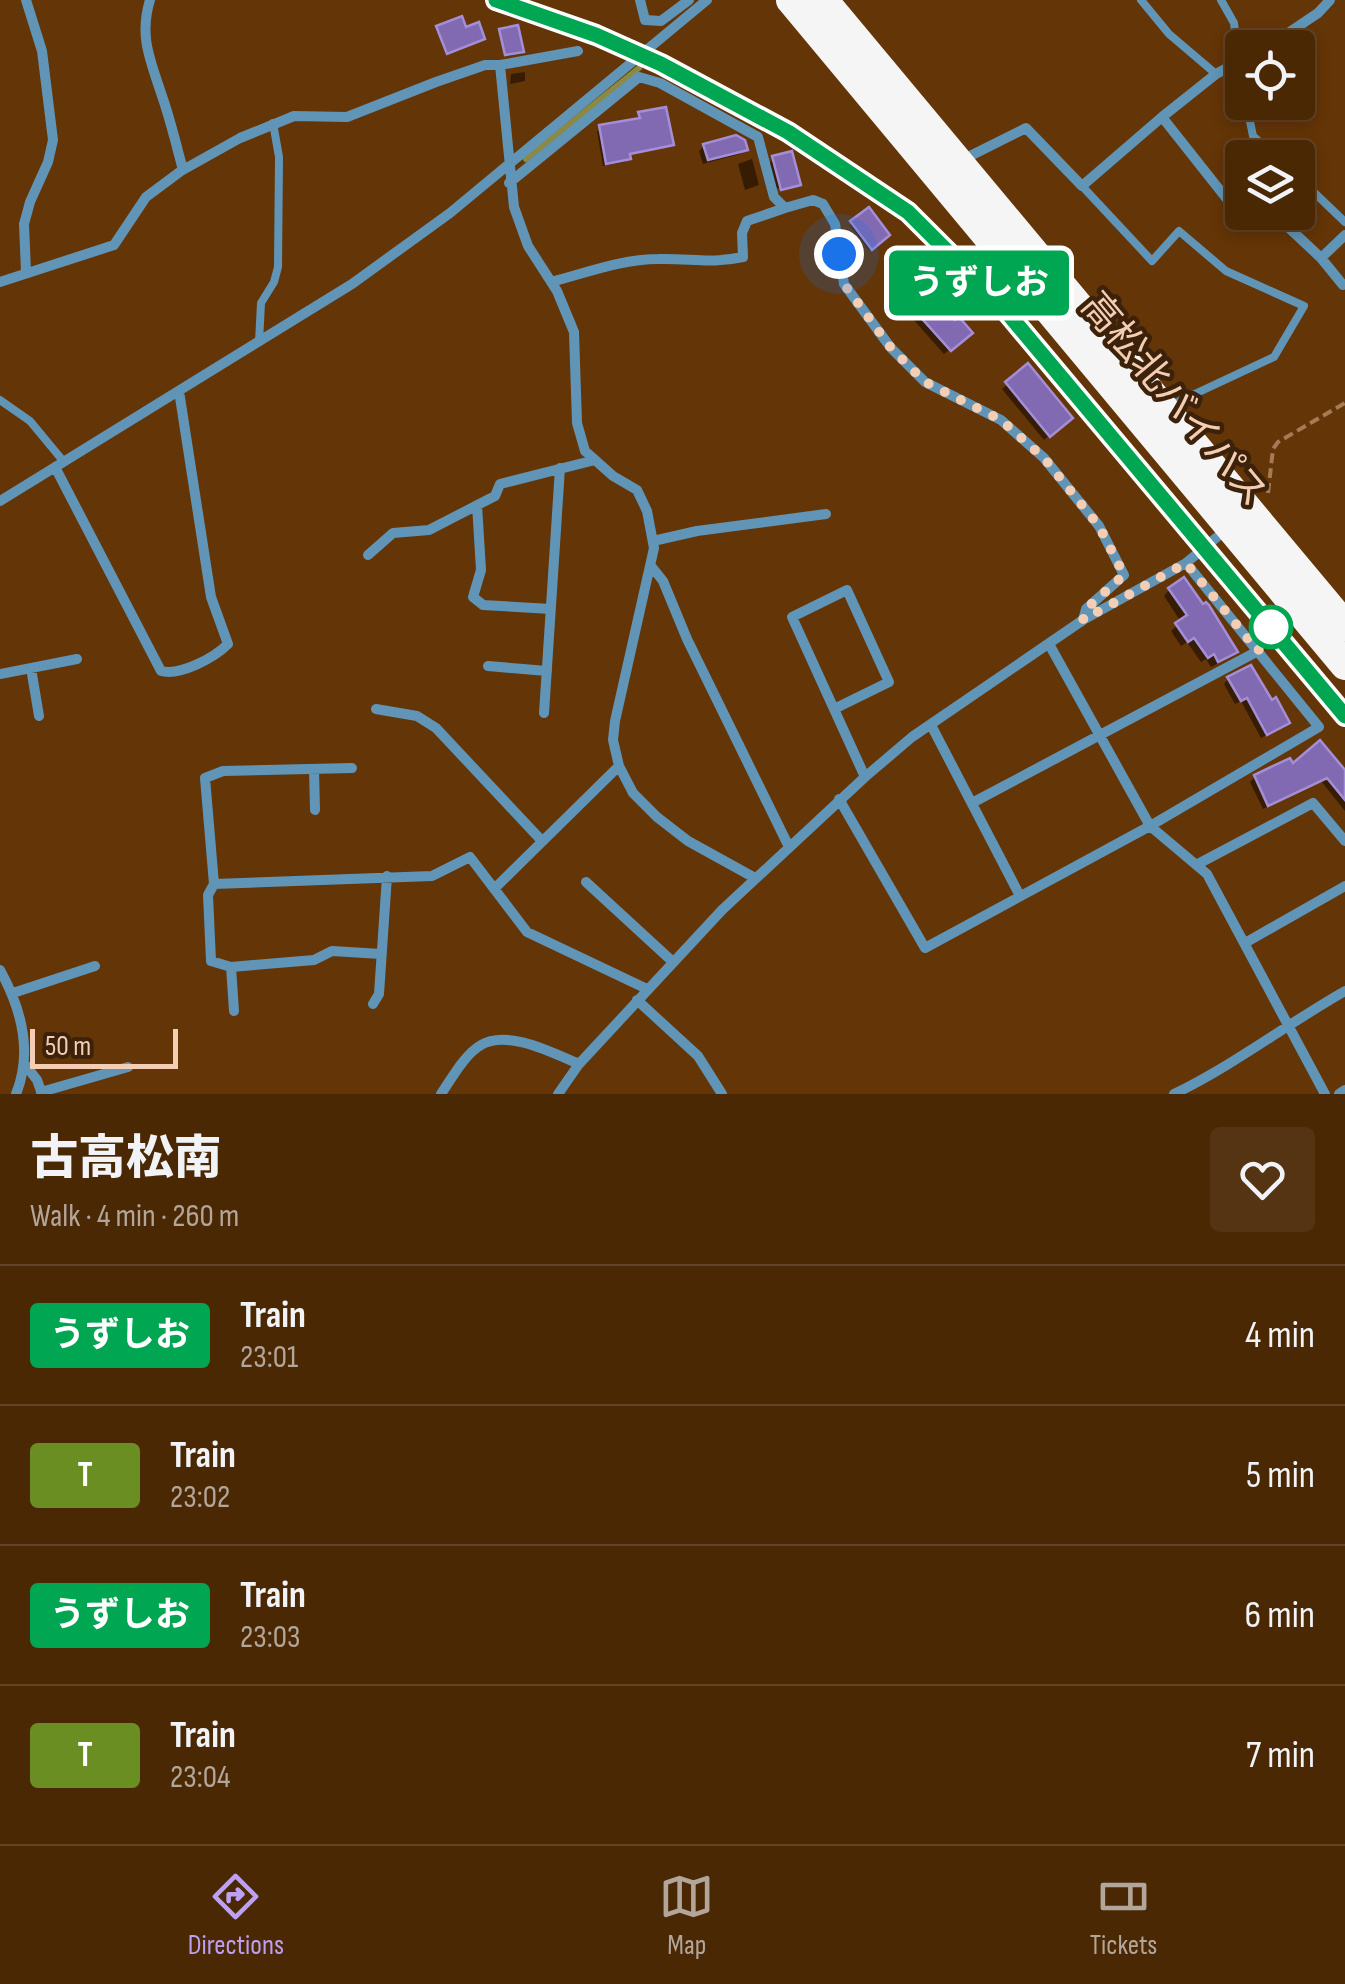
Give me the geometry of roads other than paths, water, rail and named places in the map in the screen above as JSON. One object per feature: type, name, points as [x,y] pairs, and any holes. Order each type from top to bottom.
[{"type":"highway","name":"高松北バイパス","points":[[791,0],[1345,666]]},
{"type":"highway","name":"高松北バイパス","points":[[822,0],[1345,626]]},
{"type":"street","points":[[26,0],[42,51],[53,140],[24,224],[26,272]]},
{"type":"street","points":[[150,0],[144,20],[146,50],[183,170]]},
{"type":"street","points":[[640,0],[646,20],[661,21],[689,0]]},
{"type":"street","points":[[0,501],[352,284],[450,214],[707,0]]},
{"type":"street","points":[[1293,30],[1330,0]]},
{"type":"street","points":[[0,282],[114,245],[146,197],[183,170],[273,123],[294,116],[347,117],[485,66],[578,51]]},
{"type":"street","points":[[500,65],[509,184],[528,246],[551,282],[574,332],[577,423],[585,450],[613,476],[637,490],[647,511],[653,542],[613,740],[619,766],[632,793],[658,817],[688,841],[755,878]]},
{"type":"street","points":[[958,162],[1026,128],[1082,186],[1225,70]]},
{"type":"street","points":[[509,184],[639,77],[660,83],[758,137],[774,197],[785,208]]},
{"type":"street","points":[[1162,117],[1225,197]]},
{"type":"street","points":[[551,282],[636,260],[714,263],[743,258],[742,232],[747,221],[813,200],[823,204],[835,224],[844,284],[891,348],[925,382],[1001,420],[1044,458],[1099,526],[1124,575],[1086,609],[1083,620]]},
{"type":"street","points":[[1291,230],[1343,285]]},
{"type":"street","points":[[1321,258],[1345,235]]},
{"type":"street","points":[[59,465],[161,671],[170,674],[218,654],[228,644],[211,597],[179,391]]},
{"type":"street","points":[[368,555],[392,533],[429,530],[495,496],[500,484],[594,460]]},
{"type":"street","points":[[544,713],[560,468]]},
{"type":"street","points":[[477,505],[481,570],[473,597],[483,604],[552,609]]},
{"type":"street","points":[[653,542],[697,531],[826,514]]},
{"type":"street","points":[[558,1094],[579,1064],[647,989],[839,799],[931,724],[1083,620],[1186,563],[1229,526]]},
{"type":"street","points":[[839,799],[925,948],[1150,826],[1318,726],[1186,563]]},
{"type":"street","points":[[651,566],[663,582],[789,846]]},
{"type":"street","points":[[834,709],[889,682],[847,590],[792,618],[865,777]]},
{"type":"street","points":[[1049,644],[1150,826],[1207,874],[1325,1094]]},
{"type":"street","points":[[972,803],[1258,651]]},
{"type":"street","points":[[0,674],[77,660]]},
{"type":"street","points":[[488,666],[547,671]]},
{"type":"street","points":[[31,668],[39,716]]},
{"type":"street","points":[[376,709],[417,716],[436,728],[542,841]]},
{"type":"street","points":[[931,724],[1020,896]]},
{"type":"street","points":[[494,889],[619,766]]},
{"type":"street","points":[[352,768],[223,771],[205,778],[214,884],[208,895],[212,961],[231,967],[314,960],[332,951],[381,954]]},
{"type":"street","points":[[314,769],[316,810]]},
{"type":"street","points":[[1196,865],[1313,803],[1345,841]]},
{"type":"street","points":[[214,884],[432,876],[470,857],[527,932],[647,989]]},
{"type":"street","points":[[374,1004],[379,994],[386,876]]},
{"type":"street","points":[[586,882],[673,962]]},
{"type":"street","points":[[1246,942],[1345,886]]},
{"type":"street","points":[[12,992],[95,966]]},
{"type":"street","points":[[231,967],[234,1011]]},
{"type":"street","points":[[0,970],[12,992],[25,1042],[22,1078],[16,1094]]},
{"type":"street","points":[[1174,1094],[1211,1076],[1345,991]]},
{"type":"street","points":[[637,1000],[698,1056],[722,1094]]},
{"type":"street","points":[[441,1094],[474,1051],[501,1038],[579,1064]]},
{"type":"street","points":[[24,1062],[42,1093],[128,1066]]},
{"type":"lane","points":[[1141,0],[1169,34],[1216,74]]},
{"type":"lane","points":[[1221,0],[1235,30]]},
{"type":"lane","points":[[259,342],[261,303],[278,267],[279,157],[273,123]]},
{"type":"lane","points":[[1082,186],[1152,261],[1180,231],[1226,271],[1304,306],[1274,357],[1164,408]]},
{"type":"lane","points":[[1315,193],[1345,222]]},
{"type":"lane","points":[[0,400],[30,420],[59,465]]},
{"type":"waterway","points":[[526,159],[639,68]]},
{"type":"railway","points":[[496,0],[596,35],[661,64],[788,133],[908,213],[1001,304],[1345,716]]},
{"type":"train","name":"うずしお","points":[[496,0],[596,35],[661,64],[788,132],[908,212],[1000,304],[1345,716]]}]
